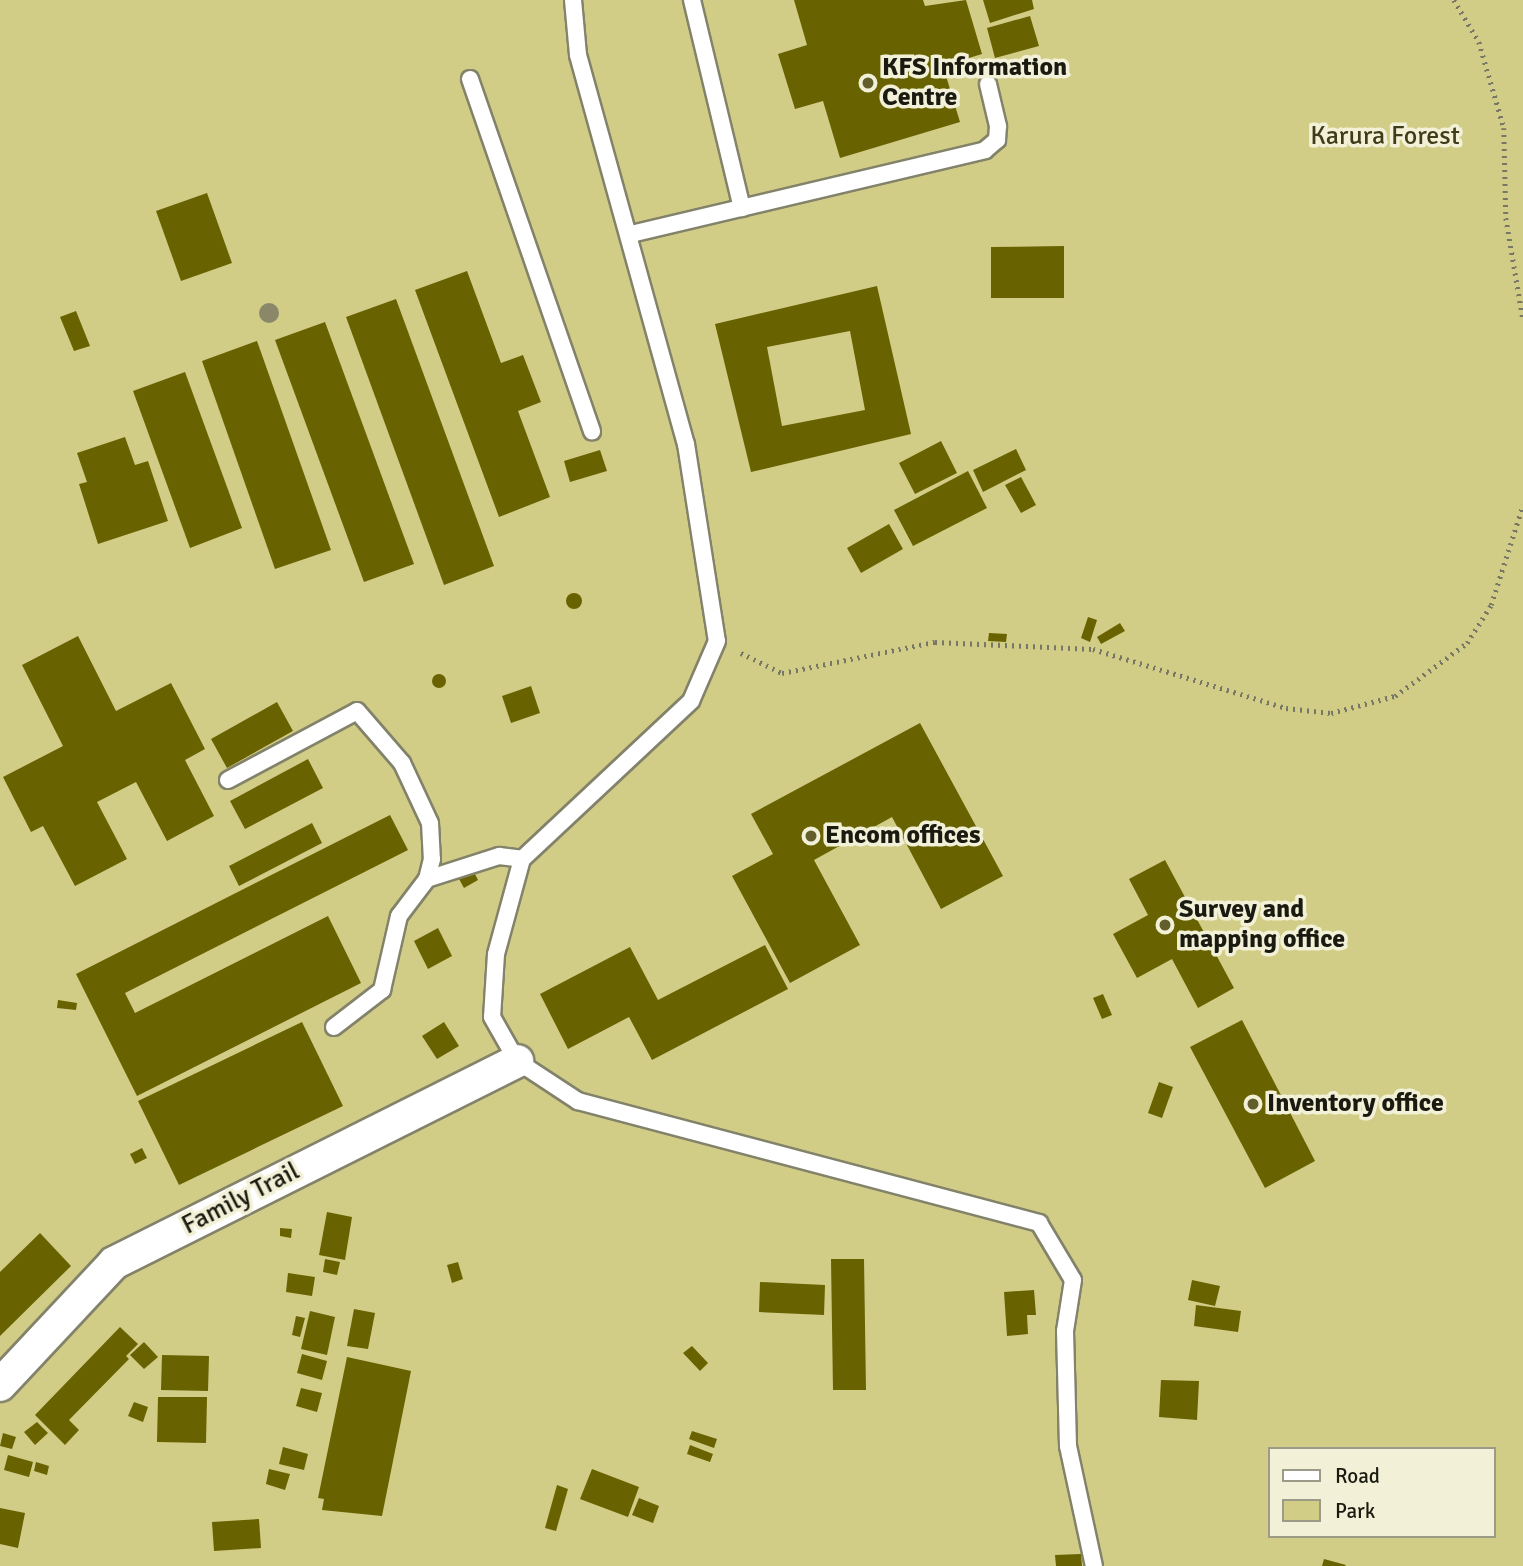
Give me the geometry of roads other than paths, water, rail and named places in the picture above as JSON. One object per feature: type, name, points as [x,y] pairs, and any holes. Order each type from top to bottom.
[{"type":"street","name":"Family Trail","points":[[1,1383],[114,1263],[517,1061]]},
{"type":"lane","points":[[573,0],[578,55],[631,234],[686,444],[717,641],[691,701],[522,859],[496,954],[492,1017],[517,1061],[578,1101],[1039,1223],[1073,1280],[1065,1331],[1068,1446],[1094,1566]]},
{"type":"lane","points":[[692,0],[742,208]]},
{"type":"lane","points":[[470,79],[592,432]]},
{"type":"lane","points":[[631,234],[985,150],[997,140],[998,126],[988,84]]},
{"type":"lane","points":[[228,780],[357,711],[402,763],[430,823],[432,859],[428,879],[399,916],[382,990],[334,1027]]},
{"type":"lane","points":[[428,879],[499,856],[522,859]]},
{"type":"place","name":"KFS Information Centre","points":[[868,83]]},
{"type":"place","name":"Encom offices","points":[[811,836]]},
{"type":"place","name":"Survey and mapping office","points":[[1165,925]]},
{"type":"place","name":"Inventory office","points":[[1253,1104]]},
{"type":"park label","name":"Karura Forest","points":[[1385,137]]}]
